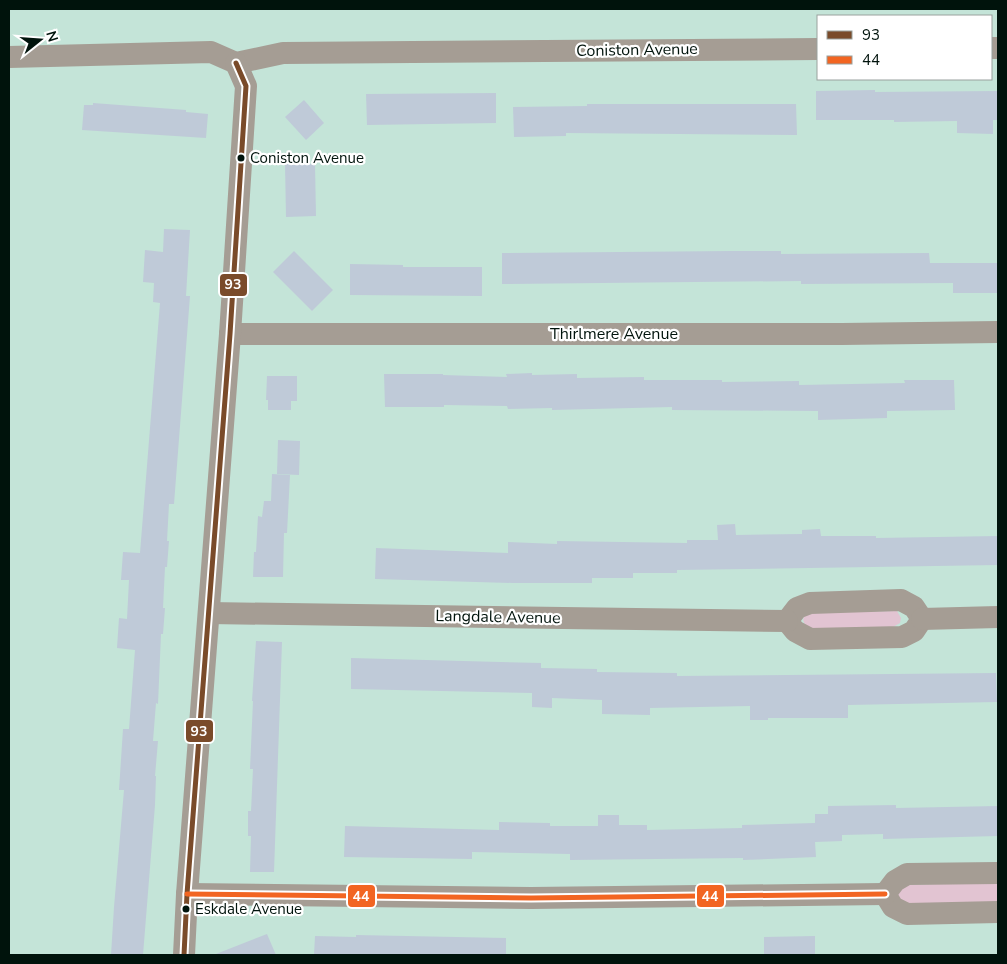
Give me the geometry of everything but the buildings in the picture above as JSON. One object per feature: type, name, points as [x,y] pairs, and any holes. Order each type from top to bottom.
[{"type":"street","name":"Coniston Avenue","points":[[236,63],[283,53],[817,49]]},
{"type":"street","points":[[9,57],[212,52],[236,63],[246,86],[230,334],[187,894],[184,955]]},
{"type":"street","name":"Thirlmere Avenue","points":[[230,334],[842,334],[998,332]]},
{"type":"street","points":[[901,600],[914,607],[922,619],[914,631],[902,637],[810,639],[795,632],[787,621],[797,608],[810,603],[901,600]]},
{"type":"street","name":"Langdale Avenue","points":[[209,613],[787,621]]},
{"type":"street","points":[[922,619],[998,617]]},
{"type":"street","points":[[885,894],[895,881],[907,874],[998,873]]},
{"type":"street","points":[[187,894],[531,898],[885,894]]},
{"type":"street","points":[[885,894],[893,907],[907,914],[998,912]]},
{"type":"shaded area","points":[[897,611],[901,618],[900,623],[893,627],[810,629],[803,621],[804,616],[808,612]]},
{"type":"shaded area","points":[[998,882],[998,902],[908,905],[898,897],[899,888],[902,885]]},
{"type":"transit line","name":"93","points":[[184,955],[187,894],[230,334],[246,86],[236,63]]},
{"type":"transit line","name":"44","points":[[187,894],[531,898],[885,894]]},
{"type":"place","name":"Coniston Avenue","points":[[241,158]]},
{"type":"place","name":"Eskdale Avenue","points":[[186,909]]}]
